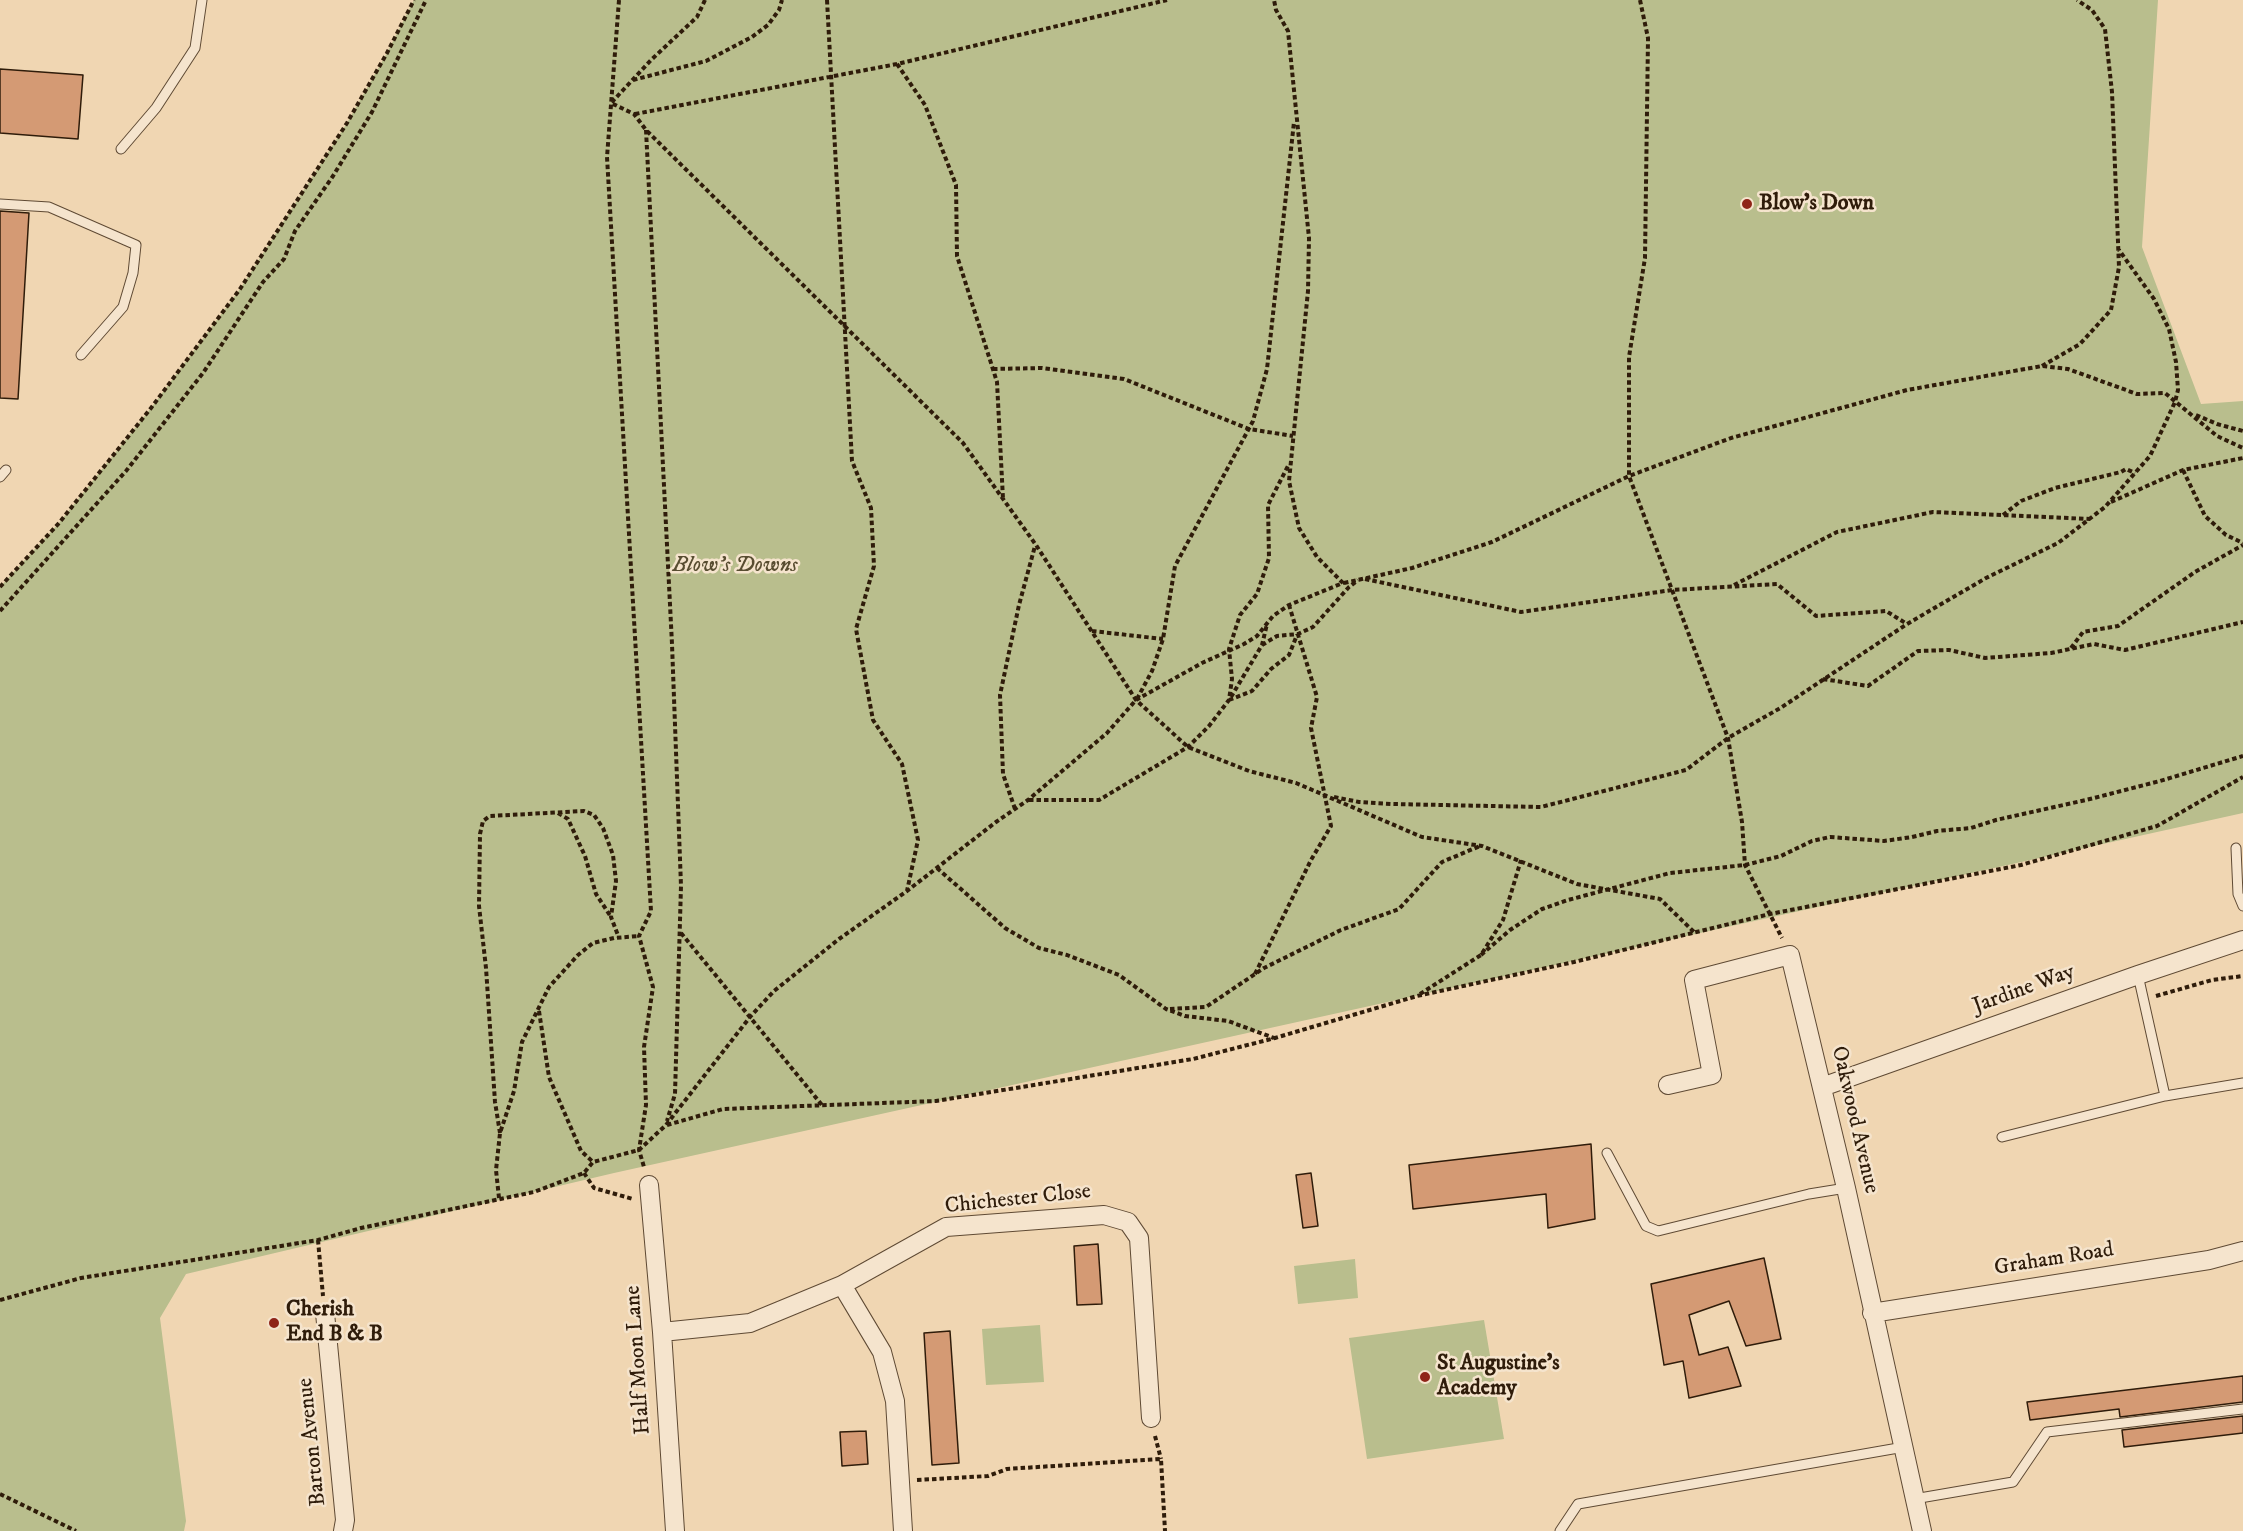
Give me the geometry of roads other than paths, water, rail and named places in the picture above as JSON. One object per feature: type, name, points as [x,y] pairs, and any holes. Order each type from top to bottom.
[{"type":"street","name":"Jardine Way","points":[[1822,1087],[2243,940]]},
{"type":"street","name":"Oakwood Avenue","points":[[1668,1085],[1712,1075],[1694,980],[1790,955],[1846,1188],[1872,1313],[1904,1446],[1918,1530]]},
{"type":"street","name":"Half Moon Lane","points":[[649,1192],[662,1332],[675,1531]]},
{"type":"street","name":"Chichester Close","points":[[662,1332],[750,1323],[842,1285],[946,1227],[1104,1215],[1128,1222],[1139,1238],[1150,1418]]},
{"type":"street","name":"Graham Road","points":[[1872,1313],[2209,1260],[2243,1251]]},
{"type":"street","points":[[842,1285],[882,1352],[895,1401],[903,1531]]},
{"type":"street","name":"Barton Avenue","points":[[324,1309],[345,1520],[344,1531]]},
{"type":"lane","points":[[121,149],[156,108],[195,48],[202,0]]},
{"type":"lane","points":[[0,204],[49,207],[136,244],[133,273],[123,307],[81,355]]},
{"type":"lane","points":[[2236,848],[2238,894],[2243,906]]},
{"type":"lane","points":[[2138,975],[2165,1096]]},
{"type":"lane","points":[[2002,1137],[2165,1096],[2243,1083]]},
{"type":"lane","points":[[1607,1153],[1646,1226],[1658,1231],[1809,1194],[1846,1188]]},
{"type":"lane","points":[[1914,1499],[2013,1482],[2021,1474],[2047,1432],[2243,1409]]},
{"type":"lane","points":[[1560,1531],[1578,1504],[1904,1446]]},
{"type":"place","name":"Blow's Down","points":[[1747,204]]},
{"type":"place","name":"Cherish End B & B","points":[[274,1323]]},
{"type":"place","name":"St Augustine's Academy","points":[[1425,1377]]},
{"type":"park label","name":"Blow's Downs","points":[[735,566]]}]
